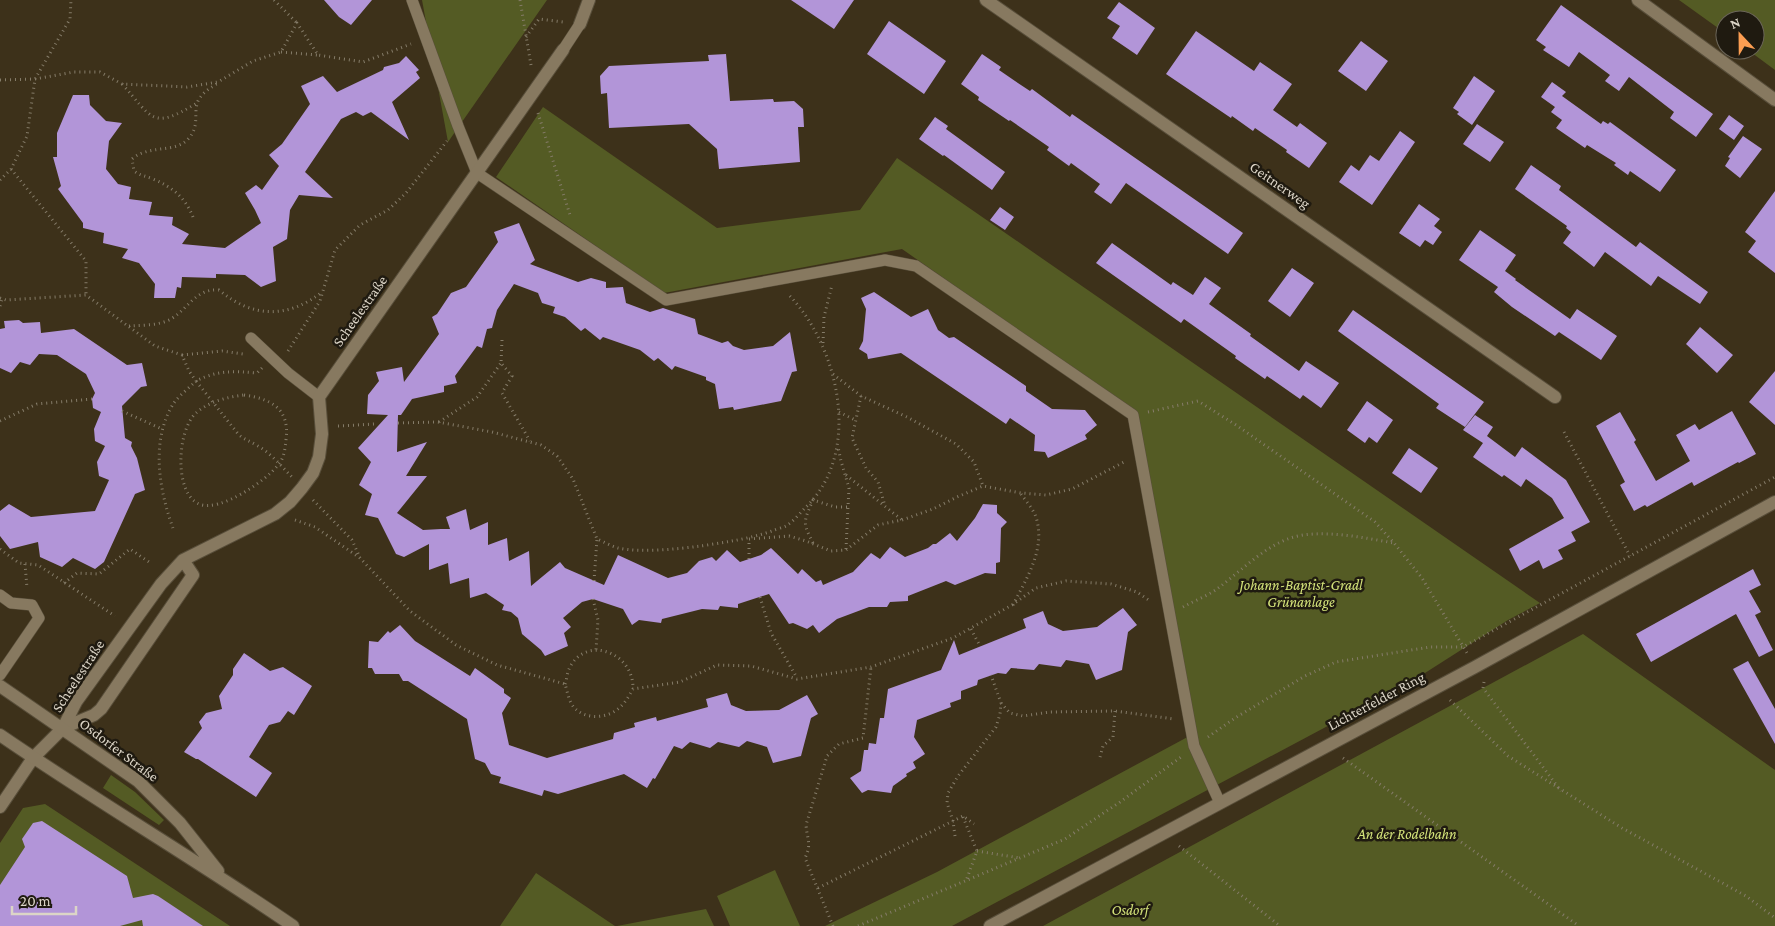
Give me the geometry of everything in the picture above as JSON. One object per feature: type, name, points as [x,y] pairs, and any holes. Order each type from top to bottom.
[{"type":"street","points":[[580,24],[589,0]]},
{"type":"street","name":"Geitnerweg","points":[[986,0],[1555,397]]},
{"type":"street","points":[[1638,0],[1775,100]]},
{"type":"street","name":"Scheelestraße","points":[[63,728],[76,702],[160,584],[183,560],[275,514],[290,502],[302,488],[313,473],[319,457],[322,426],[319,397],[563,50]]},
{"type":"street","name":"Lichterfelder Ring","points":[[990,926],[1475,667],[1775,502]]},
{"type":"street","name":"Scheelestraße","points":[[63,728],[94,715],[101,709],[193,575],[183,560]]},
{"type":"street","name":"Osdorfer Straße","points":[[2,691],[63,728],[138,781],[180,823],[224,879]]},
{"type":"street","points":[[0,807],[33,758],[63,728]]},
{"type":"street","name":"Osdorfer Straße","points":[[0,735],[33,758],[224,879],[293,926]]},
{"type":"lane","points":[[412,0],[458,126],[477,172],[666,300],[885,260],[916,266],[1133,415],[1194,746],[1220,803]]},
{"type":"lane","points":[[563,50],[580,24]]},
{"type":"lane","points":[[251,338],[275,361],[319,397]]},
{"type":"lane","points":[[0,596],[11,603],[32,605],[39,618],[0,675]]},
{"type":"path","points":[[0,180],[11,169],[27,136],[36,80],[70,18],[71,0]]},
{"type":"path","points":[[274,0],[297,23],[318,54]]},
{"type":"path","points":[[520,0],[526,37],[539,19],[580,24]]},
{"type":"path","points":[[281,52],[297,23]]},
{"type":"path","points":[[193,217],[183,199],[169,186],[134,171],[132,159],[146,150],[177,146],[188,140],[195,130],[198,103],[205,92],[253,61],[281,52],[318,54],[363,62],[425,38]]},
{"type":"path","points":[[0,80],[36,80],[74,72],[100,72],[122,84],[138,104],[156,118],[171,118],[198,103]]},
{"type":"path","points":[[122,84],[187,87],[218,82]]},
{"type":"path","points":[[536,89],[538,112],[577,239]]},
{"type":"path","points":[[275,361],[290,349],[320,301],[335,250],[360,225],[388,210],[406,193],[426,170],[458,126]]},
{"type":"path","points":[[11,169],[86,261],[86,296]]},
{"type":"path","points":[[823,344],[824,318],[833,281],[845,267]]},
{"type":"path","points":[[774,280],[800,306],[823,344],[833,374],[839,412],[838,445],[840,462],[849,488],[846,550]]},
{"type":"path","points":[[128,326],[160,324],[181,312],[197,295],[204,291],[219,290],[232,301],[244,307],[280,312],[306,304],[323,292]]},
{"type":"path","points":[[0,306],[1,298],[6,300],[86,296],[155,346],[182,355],[222,351],[246,354]]},
{"type":"path","points":[[438,422],[477,397],[501,362],[502,340]]},
{"type":"path","points":[[182,355],[188,371],[239,435],[256,445],[280,464],[328,517],[352,540],[360,558]]},
{"type":"path","points":[[174,531],[163,492],[159,458],[162,429],[172,405],[196,382],[210,374],[234,371],[257,373],[265,366],[259,362]]},
{"type":"path","points":[[501,362],[512,376],[502,393],[530,442]]},
{"type":"path","points":[[833,374],[861,396],[907,417],[956,444],[974,462],[983,486]]},
{"type":"path","points":[[244,394],[255,396],[277,407],[284,414],[287,424],[285,450],[280,464],[267,476],[230,500],[204,506],[195,502],[184,482],[181,467],[181,450],[183,436],[194,415],[214,402],[244,394]]},
{"type":"path","points":[[861,396],[852,438],[866,468],[878,482],[885,506]]},
{"type":"path","points":[[0,421],[37,404],[92,399]]},
{"type":"path","points":[[1133,415],[1198,401],[1236,425],[1375,522],[1422,578],[1463,647]]},
{"type":"path","points":[[122,411],[162,429]]},
{"type":"path","points":[[839,412],[855,420]]},
{"type":"path","points":[[398,423],[438,422],[492,432],[541,445],[558,456],[573,479],[597,539],[594,581]]},
{"type":"path","points":[[322,426],[375,424]]},
{"type":"path","points":[[1564,432],[1630,556]]},
{"type":"path","points":[[813,544],[805,528],[805,518],[813,500],[830,472],[838,445]]},
{"type":"path","points":[[597,539],[618,548],[656,550],[789,536],[831,551],[846,550],[878,525],[902,520],[933,509],[983,486],[1021,493],[1046,495],[1072,489],[1139,453]]},
{"type":"path","points":[[845,474],[902,520]]},
{"type":"path","points":[[858,926],[1065,839],[1120,802],[1194,746],[1235,718],[1305,676],[1336,662],[1430,647],[1463,647],[1775,477]]},
{"type":"path","points":[[1012,605],[1036,558],[1040,537],[1035,516],[1021,493]]},
{"type":"path","points":[[813,500],[835,507],[848,507]]},
{"type":"path","points":[[749,539],[787,525],[813,500]]},
{"type":"path","points":[[275,514],[315,527],[360,558],[410,610],[456,645],[497,665],[565,684]]},
{"type":"path","points":[[633,689],[680,682],[717,665],[751,666],[797,679],[871,667],[953,638],[1012,605],[1036,588],[1066,581],[1111,584],[1137,592],[1169,614],[1215,590],[1270,548],[1303,535],[1363,537],[1394,543]]},
{"type":"path","points":[[749,539],[749,559]]},
{"type":"path","points":[[0,549],[19,563],[38,565],[115,616]]},
{"type":"path","points":[[64,583],[77,572],[99,574],[130,549],[149,562]]},
{"type":"path","points":[[25,564],[28,604]]},
{"type":"path","points":[[760,597],[771,633],[797,679]]},
{"type":"path","points":[[593,599],[598,620],[596,650]]},
{"type":"path","points":[[971,629],[980,646]]},
{"type":"path","points":[[596,650],[608,651],[626,665],[633,682],[633,689],[618,710],[596,716],[583,714],[576,710],[571,704],[565,684],[570,668],[576,660],[596,650]]},
{"type":"path","points":[[833,926],[806,858],[810,850],[806,825],[827,756],[839,744],[863,738],[871,667]]},
{"type":"path","points":[[992,676],[1001,703],[1010,714],[1023,716],[1050,712],[1115,712],[1189,721]]},
{"type":"path","points":[[1483,688],[1561,791]]},
{"type":"path","points":[[1450,700],[1508,756],[1622,828],[1746,896],[1775,918]]},
{"type":"path","points":[[955,836],[953,821],[947,803],[948,793],[958,776],[996,727],[1001,703]]},
{"type":"path","points":[[1100,757],[1103,746],[1113,737],[1115,712]]},
{"type":"path","points":[[1343,758],[1579,926]]},
{"type":"path","points":[[818,888],[963,816]]},
{"type":"path","points":[[963,816],[974,824]]},
{"type":"path","points":[[963,816],[977,851],[966,882]]},
{"type":"path","points":[[1179,846],[1280,926]]},
{"type":"path","points":[[977,851],[1021,858]]},
{"type":"path","points":[[824,903],[829,900]]},
{"type":"green space","points":[[422,0],[547,0],[448,142]]},
{"type":"green space","points":[[1679,0],[1775,0],[1775,70],[1762,60],[1765,60],[1765,10],[1715,10],[1715,26]]},
{"type":"green space","name":"Johann-Baptist-Gradl Grünanlage","points":[[543,107],[717,228],[860,210],[897,158],[1540,603],[1508,620],[1414,680],[952,926],[825,926],[937,872],[1195,733],[1137,413],[902,249],[664,293],[496,177]]},
{"type":"green space","points":[[1583,634],[1775,770],[1775,926],[1043,926]]},
{"type":"green space","points":[[111,775],[135,792],[164,820],[159,825],[103,788]]},
{"type":"green space","points":[[45,804],[230,926],[0,926],[0,843],[23,808]]},
{"type":"green space","points":[[775,870],[800,926],[730,926],[717,896]]},
{"type":"green space","points":[[536,873],[615,926],[500,926]]},
{"type":"green space","points":[[706,909],[714,926],[617,926]]},
{"type":"building","points":[[324,0],[372,0],[351,25],[339,17]]},
{"type":"building","points":[[791,0],[854,0],[834,29]]},
{"type":"building","points":[[1119,2],[1155,28],[1137,55],[1112,38],[1120,26],[1107,18]]},
{"type":"building","points":[[1561,5],[1713,114],[1696,137],[1670,118],[1674,112],[1629,77],[1619,91],[1605,81],[1610,75],[1579,52],[1569,67],[1543,50],[1546,47],[1536,40]]},
{"type":"building","points":[[889,21],[946,61],[924,94],[867,54]]},
{"type":"building","points":[[1196,31],[1254,71],[1260,62],[1292,84],[1273,110],[1297,127],[1300,123],[1327,143],[1309,168],[1255,128],[1253,131],[1232,116],[1231,118],[1166,74]]},
{"type":"building","points":[[1361,41],[1388,61],[1366,91],[1338,71]]},
{"type":"building","points":[[726,54],[730,101],[773,99],[774,102],[794,101],[803,109],[804,127],[798,127],[800,162],[719,169],[717,149],[689,124],[609,128],[607,93],[601,94],[600,76],[609,66],[709,61],[708,55]]},
{"type":"building","points":[[982,54],[1001,67],[999,70],[1015,81],[1030,91],[1032,89],[1070,117],[1072,114],[1243,233],[1228,254],[1126,183],[1111,204],[1094,192],[1100,184],[1071,163],[1069,166],[1047,150],[1049,147],[978,100],[979,97],[961,84]]},
{"type":"building","points":[[406,56],[419,70],[416,72],[420,78],[392,102],[409,140],[371,112],[363,116],[356,112],[341,119],[305,172],[333,198],[299,195],[290,210],[287,239],[273,247],[276,281],[261,287],[245,275],[216,274],[216,278],[182,277],[181,288],[177,287],[175,298],[154,298],[155,284],[139,263],[122,258],[128,249],[103,243],[104,233],[83,228],[83,223],[58,189],[61,186],[53,157],[57,157],[57,133],[73,95],[89,95],[90,105],[106,121],[122,123],[109,141],[106,169],[118,184],[131,187],[129,199],[152,202],[149,215],[173,217],[172,225],[189,234],[182,244],[225,248],[261,223],[245,193],[256,185],[262,190],[279,166],[269,155],[282,144],[310,104],[301,86],[323,76],[337,92],[383,70],[384,67],[399,63]]},
{"type":"building","points":[[1474,76],[1495,91],[1472,125],[1457,114],[1459,112],[1453,108]]},
{"type":"building","points":[[1552,82],[1566,92],[1562,96],[1601,124],[1603,121],[1608,124],[1610,122],[1676,170],[1660,192],[1630,171],[1628,175],[1614,165],[1616,163],[1587,145],[1585,148],[1556,128],[1562,120],[1551,112],[1555,107],[1541,97]]},
{"type":"building","points":[[1729,115],[1744,126],[1734,140],[1719,129]]},
{"type":"building","points":[[935,117],[948,126],[946,129],[1005,172],[992,190],[919,139]]},
{"type":"building","points":[[1477,124],[1504,142],[1490,162],[1463,144]]},
{"type":"building","points":[[1400,131],[1415,142],[1372,205],[1339,182],[1351,165],[1359,171],[1370,155],[1379,161]]},
{"type":"building","points":[[1743,136],[1762,149],[1740,178],[1725,166],[1730,158],[1728,157]]},
{"type":"building","points":[[1531,165],[1561,186],[1559,190],[1636,247],[1640,242],[1708,292],[1700,304],[1658,276],[1651,286],[1605,252],[1594,267],[1563,243],[1571,232],[1566,228],[1567,226],[1515,189]]},
{"type":"building","points":[[1775,191],[1775,273],[1748,252],[1756,241],[1745,232]]},
{"type":"building","points":[[1419,204],[1440,219],[1434,226],[1442,232],[1433,245],[1425,240],[1420,247],[1399,233]]},
{"type":"building","points":[[1000,207],[1014,217],[1005,230],[990,220]]},
{"type":"building","points":[[519,223],[535,260],[530,264],[578,282],[591,278],[606,282],[606,288],[623,287],[626,303],[650,312],[663,308],[695,319],[698,334],[722,343],[728,341],[733,346],[744,350],[773,346],[790,332],[797,371],[792,372],[781,401],[734,410],[733,407],[719,409],[715,384],[706,380],[706,377],[675,366],[672,370],[658,358],[654,361],[640,350],[603,337],[600,340],[585,328],[581,331],[565,317],[553,313],[555,307],[542,303],[538,293],[514,284],[497,310],[492,328],[487,329],[482,348],[477,346],[455,376],[457,383],[444,386],[444,392],[412,399],[401,415],[398,415],[397,452],[427,442],[406,476],[427,476],[397,513],[423,530],[450,529],[446,517],[466,509],[470,530],[488,522],[488,545],[507,538],[509,561],[529,551],[531,586],[560,562],[565,568],[604,585],[618,555],[668,578],[687,573],[699,561],[712,557],[716,561],[727,550],[740,562],[761,555],[771,548],[798,574],[802,569],[816,582],[821,580],[823,585],[853,572],[871,553],[880,559],[890,547],[905,557],[936,544],[950,533],[957,541],[975,518],[983,504],[997,505],[997,513],[1007,522],[1001,528],[1000,562],[996,563],[996,574],[985,573],[955,585],[946,581],[908,596],[908,601],[890,602],[887,607],[869,607],[837,619],[819,633],[813,625],[807,629],[793,623],[789,624],[769,594],[738,604],[738,608],[720,606],[718,610],[702,609],[662,619],[661,623],[639,620],[632,625],[623,609],[593,599],[582,602],[563,618],[571,627],[564,633],[568,646],[545,656],[541,650],[522,634],[518,618],[511,612],[502,610],[504,605],[486,593],[470,598],[469,578],[450,584],[448,563],[429,570],[429,544],[404,557],[396,554],[378,518],[365,515],[372,494],[359,485],[371,462],[358,448],[388,415],[367,414],[368,395],[379,381],[376,372],[402,367],[404,382],[439,334],[432,317],[437,314],[451,293],[466,287],[498,242],[494,232]]},
{"type":"building","points":[[1480,230],[1516,255],[1505,271],[1515,280],[1570,319],[1577,309],[1617,336],[1601,360],[1559,332],[1555,336],[1512,307],[1494,292],[1498,287],[1459,260]]},
{"type":"building","points":[[1112,243],[1171,285],[1173,282],[1193,295],[1205,277],[1221,288],[1209,304],[1299,371],[1306,361],[1339,383],[1321,408],[1303,395],[1300,399],[1267,376],[1265,379],[1184,319],[1181,323],[1096,263]]},
{"type":"building","points":[[1292,268],[1314,283],[1290,317],[1268,301]]},
{"type":"building","points":[[874,292],[911,317],[928,309],[938,330],[949,338],[954,337],[1026,386],[1026,391],[1052,409],[1085,410],[1097,425],[1085,435],[1087,439],[1048,458],[1045,452],[1034,451],[1035,435],[1010,418],[1006,424],[901,353],[868,359],[867,354],[859,349],[863,341],[866,309],[861,298]]},
{"type":"building","points":[[1353,310],[1484,402],[1465,427],[1436,408],[1439,404],[1338,331]]},
{"type":"building","points":[[19,320],[23,323],[40,322],[41,333],[74,329],[127,365],[142,363],[147,386],[141,387],[122,406],[125,438],[132,442],[131,446],[137,458],[145,490],[135,494],[104,562],[95,569],[73,558],[62,567],[40,557],[38,542],[10,549],[0,536],[0,511],[9,504],[31,517],[95,511],[109,480],[99,476],[97,462],[105,446],[95,441],[94,429],[101,412],[93,408],[92,399],[95,393],[86,374],[57,355],[39,354],[30,365],[20,362],[11,373],[0,368],[0,329],[5,328],[4,321]]},
{"type":"building","points":[[1700,327],[1733,355],[1717,373],[1686,344]]},
{"type":"building","points":[[1775,371],[1775,425],[1749,402]]},
{"type":"building","points":[[1367,401],[1393,420],[1377,443],[1369,437],[1365,443],[1347,430]]},
{"type":"building","points":[[1732,411],[1756,454],[1694,486],[1692,482],[1647,507],[1645,505],[1634,511],[1620,485],[1625,482],[1596,426],[1620,412],[1656,481],[1690,461],[1676,435],[1695,424],[1699,430]]},
{"type":"building","points":[[1475,415],[1493,427],[1487,436],[1515,457],[1522,447],[1566,480],[1590,522],[1571,532],[1576,541],[1558,550],[1563,559],[1543,569],[1539,560],[1520,571],[1509,549],[1564,518],[1552,498],[1526,479],[1521,487],[1504,475],[1502,477],[1473,457],[1483,443],[1463,430]]},
{"type":"building","points":[[1409,448],[1438,468],[1421,493],[1392,473]]},
{"type":"building","points":[[1753,569],[1761,585],[1749,591],[1761,612],[1755,615],[1773,650],[1759,657],[1736,614],[1651,662],[1636,634]]},
{"type":"building","points":[[1123,608],[1137,625],[1128,632],[1122,670],[1096,680],[1089,664],[1066,660],[1061,667],[1039,664],[1034,670],[1011,668],[1006,674],[998,673],[978,680],[977,685],[961,691],[961,699],[950,703],[951,707],[917,720],[914,737],[925,754],[913,762],[916,768],[893,786],[891,793],[868,790],[862,793],[850,778],[861,771],[864,750],[868,750],[869,743],[876,744],[880,718],[884,718],[888,689],[941,670],[954,640],[959,655],[1026,628],[1023,619],[1043,611],[1048,624],[1063,631],[1097,627]]},
{"type":"building","points":[[400,625],[415,641],[470,676],[475,668],[504,689],[504,693],[511,698],[502,713],[509,745],[547,758],[613,739],[614,733],[635,727],[634,723],[656,717],[657,721],[708,707],[706,699],[727,693],[731,705],[746,711],[779,710],[807,695],[818,714],[811,718],[801,756],[773,763],[767,747],[747,741],[739,747],[718,742],[710,748],[690,742],[682,749],[674,746],[655,779],[653,778],[647,788],[624,774],[558,794],[544,790],[542,796],[499,783],[501,777],[491,774],[485,763],[475,759],[467,719],[408,681],[403,681],[399,674],[375,674],[372,668],[368,668],[369,641],[378,642],[388,631],[390,633]]},
{"type":"building","points":[[244,653],[270,671],[283,667],[312,686],[294,715],[288,711],[280,722],[269,725],[249,757],[272,773],[256,797],[184,752],[202,728],[199,722],[206,713],[222,709],[219,696],[233,675],[233,669]]},
{"type":"building","points":[[1748,661],[1775,709],[1775,744],[1733,669]]},
{"type":"building","points":[[42,821],[127,876],[133,898],[153,894],[158,896],[203,926],[143,926],[142,920],[120,926],[0,926],[0,885],[25,847],[22,839],[33,823]]},
{"type":"park label","name":"An der Rodelbahn","points":[[1407,834]]},
{"type":"park label","name":"Osdorf","points":[[1130,910]]}]
